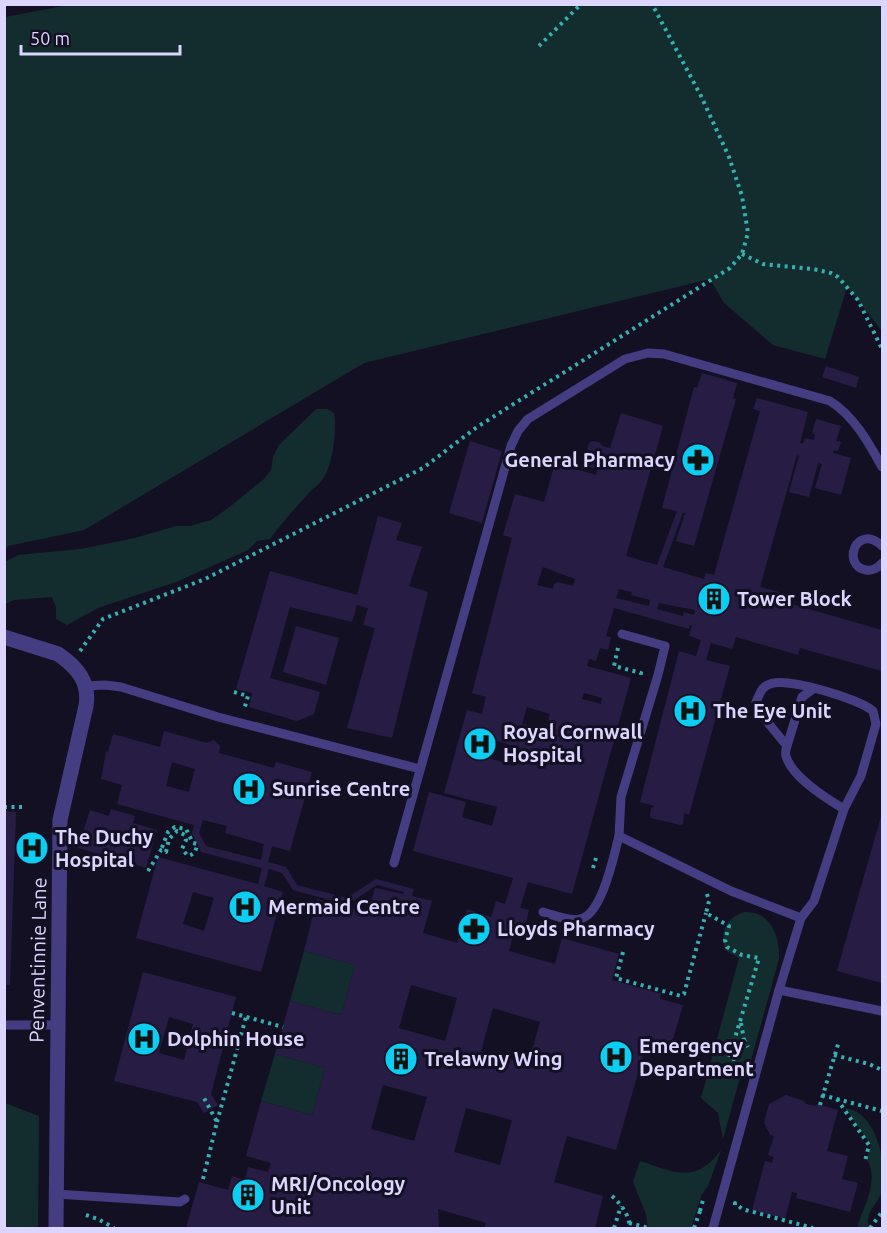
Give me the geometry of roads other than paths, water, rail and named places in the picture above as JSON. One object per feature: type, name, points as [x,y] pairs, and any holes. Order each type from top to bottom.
[{"type":"street","points":[[4,637],[58,654],[72,664],[86,686]]},
{"type":"street","name":"Penventinnie Lane","points":[[56,1228],[60,820],[86,706],[86,686]]},
{"type":"lane","points":[[394,863],[511,446],[518,431],[528,419],[625,358],[648,353],[664,354],[830,401],[854,421],[882,467]]},
{"type":"lane","points":[[882,531],[880,543],[870,538],[863,540],[854,550],[853,557],[861,569],[868,571],[875,570],[882,563]]},
{"type":"lane","points":[[543,912],[580,920],[587,916],[597,903],[612,862],[619,836],[621,798],[665,646],[622,634]]},
{"type":"lane","points":[[713,1228],[801,918],[814,901],[844,809],[861,776],[876,724],[876,716],[869,707],[841,696],[789,682],[772,682],[763,688],[756,702],[760,713],[787,747]]},
{"type":"lane","points":[[86,686],[121,687],[218,717],[420,769]]},
{"type":"lane","points":[[813,689],[802,697],[785,756],[793,768],[823,796],[844,809]]},
{"type":"lane","points":[[619,836],[730,891],[801,918]]},
{"type":"lane","points":[[779,990],[882,1011]]},
{"type":"lane","points":[[4,1025],[57,1025]]},
{"type":"lane","points":[[56,1194],[180,1202],[185,1199]]},
{"type":"place","name":"General Pharmacy","points":[[698,460]]},
{"type":"place","name":"Tower Block","points":[[714,599]]},
{"type":"place","name":"The Eye Unit","points":[[690,711]]},
{"type":"place","name":"Royal Cornwall Hospital","points":[[480,744]]},
{"type":"place","name":"Sunrise Centre","points":[[249,789]]},
{"type":"place","name":"The Duchy Hospital","points":[[32,848]]},
{"type":"place","name":"Mermaid Centre","points":[[245,907]]},
{"type":"place","name":"Lloyds Pharmacy","points":[[474,929]]},
{"type":"place","name":"Dolphin House","points":[[144,1039]]},
{"type":"place","name":"Emergency Department","points":[[616,1057]]},
{"type":"place","name":"Trelawny Wing","points":[[401,1059]]},
{"type":"place","name":"MRI/Oncology Unit","points":[[248,1195]]}]
